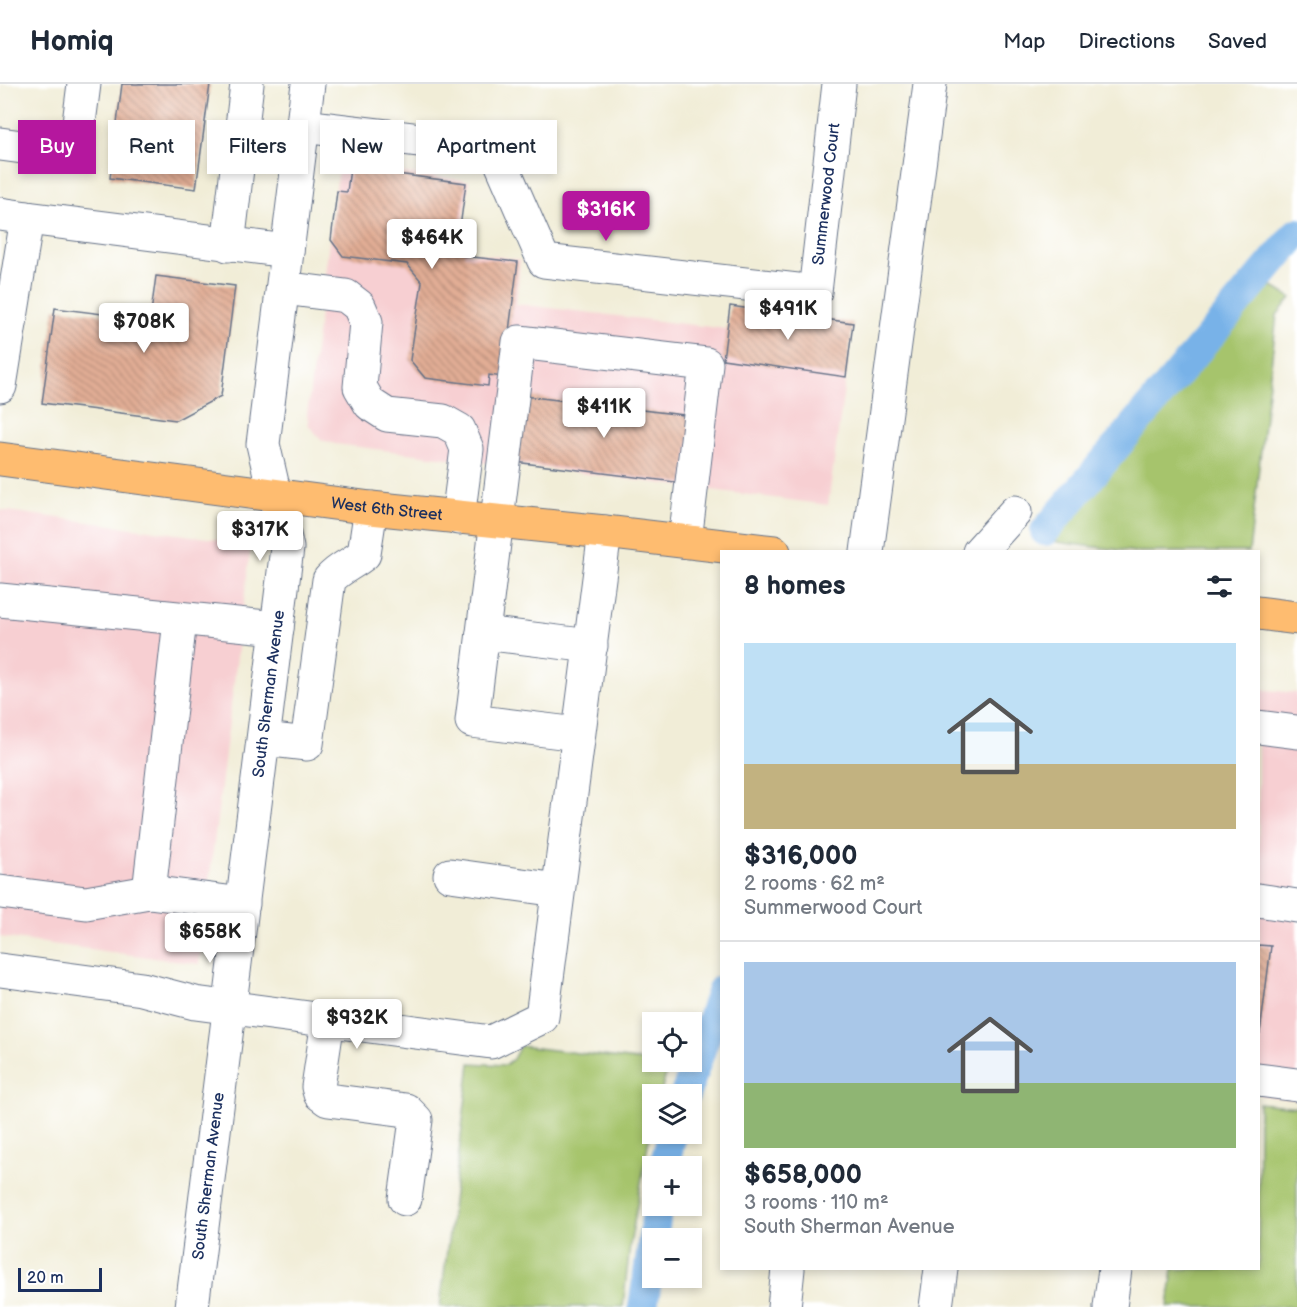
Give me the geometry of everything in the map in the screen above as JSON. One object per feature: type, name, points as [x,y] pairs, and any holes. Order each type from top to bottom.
[{"type":"main road","name":"West 6th Street","points":[[0,459],[371,508],[758,550]]},
{"type":"main road","points":[[1260,613],[1297,618]]},
{"type":"street","points":[[0,144],[75,154],[84,84]]},
{"type":"street","points":[[228,245],[247,84]]},
{"type":"street","name":"South Sherman Avenue","points":[[304,120],[308,84]]},
{"type":"street","name":"Summerwood Court","points":[[308,127],[495,149],[544,261],[814,292],[839,84]]},
{"type":"street","points":[[867,550],[930,84]]},
{"type":"street","name":"South Sherman Avenue","points":[[192,1307],[287,548],[263,444],[297,174]]},
{"type":"street","points":[[0,386],[14,216],[287,251]]},
{"type":"street","points":[[283,288],[346,296],[359,306],[366,322],[360,387],[370,404],[387,415],[443,421],[459,430],[467,449],[458,518]]},
{"type":"street","points":[[578,734],[472,721],[519,342],[706,364],[685,541]]},
{"type":"street","points":[[264,739],[307,744],[329,580],[339,569],[364,554],[371,508]]},
{"type":"street","points":[[981,550],[1015,512]]},
{"type":"street","points":[[0,970],[142,990],[183,1001],[230,1008],[491,1042],[542,1017],[605,532]]},
{"type":"street","points":[[0,600],[277,628]]},
{"type":"street","points":[[149,891],[180,620]]},
{"type":"street","points":[[483,633],[591,646]]},
{"type":"street","points":[[1260,726],[1297,732]]},
{"type":"street","points":[[450,875],[558,890]]},
{"type":"street","points":[[0,892],[86,903],[149,891],[243,904]]},
{"type":"street","points":[[1260,900],[1297,906]]},
{"type":"street","points":[[328,1021],[318,1086],[320,1094],[328,1100],[406,1110],[416,1120],[405,1200]]},
{"type":"street","points":[[1260,1080],[1296,1076]]},
{"type":"street","points":[[784,1307],[788,1270]]},
{"type":"street","points":[[936,1307],[941,1270]]},
{"type":"street","points":[[1110,1307],[1115,1270]]},
{"type":"shaded area","points":[[404,172],[469,181],[462,233],[468,235],[466,252],[520,260],[516,304],[727,329],[730,306],[853,323],[828,505],[496,462],[495,464],[335,444],[322,440],[309,426],[307,414],[338,174]]},
{"type":"shaded area","points":[[0,510],[251,544],[199,964],[0,937]]},
{"type":"shaded area","points":[[1260,689],[1297,693],[1297,1100],[1260,1095]]},
{"type":"green space","points":[[1269,284],[1291,298],[1277,315],[1249,550],[1119,550],[1047,541]]},
{"type":"green space","points":[[520,1046],[642,1061],[642,1072],[667,1072],[663,1084],[642,1084],[642,1144],[648,1144],[646,1156],[642,1156],[642,1178],[630,1245],[623,1307],[440,1307],[470,1063],[505,1065],[513,1059]]},
{"type":"green space","points":[[1260,1103],[1297,1107],[1297,1307],[1168,1307],[1173,1270],[1260,1270]]},
{"type":"building","points":[[122,84],[210,84],[196,189],[110,178],[111,174],[195,174],[195,120],[117,120]]},
{"type":"building","points":[[349,174],[396,174],[466,183],[459,235],[467,236],[464,256],[518,262],[503,377],[489,375],[488,386],[425,378],[410,360],[422,282],[407,264],[343,256],[331,240],[337,191],[347,192]]},
{"type":"building","points":[[156,276],[235,286],[221,396],[176,420],[42,403],[55,308],[150,320]]},
{"type":"building","points":[[730,306],[853,323],[846,377],[723,359]]},
{"type":"building","points":[[524,396],[692,416],[683,483],[515,462]]},
{"type":"building","points":[[1260,945],[1271,946],[1260,1033]]},
{"type":"waterway","points":[[1045,531],[1297,233]]},
{"type":"waterway","points":[[689,1084],[720,996]]},
{"type":"waterway","points":[[667,1156],[670,1144]]},
{"type":"waterway","points":[[643,1307],[657,1216]]}]
